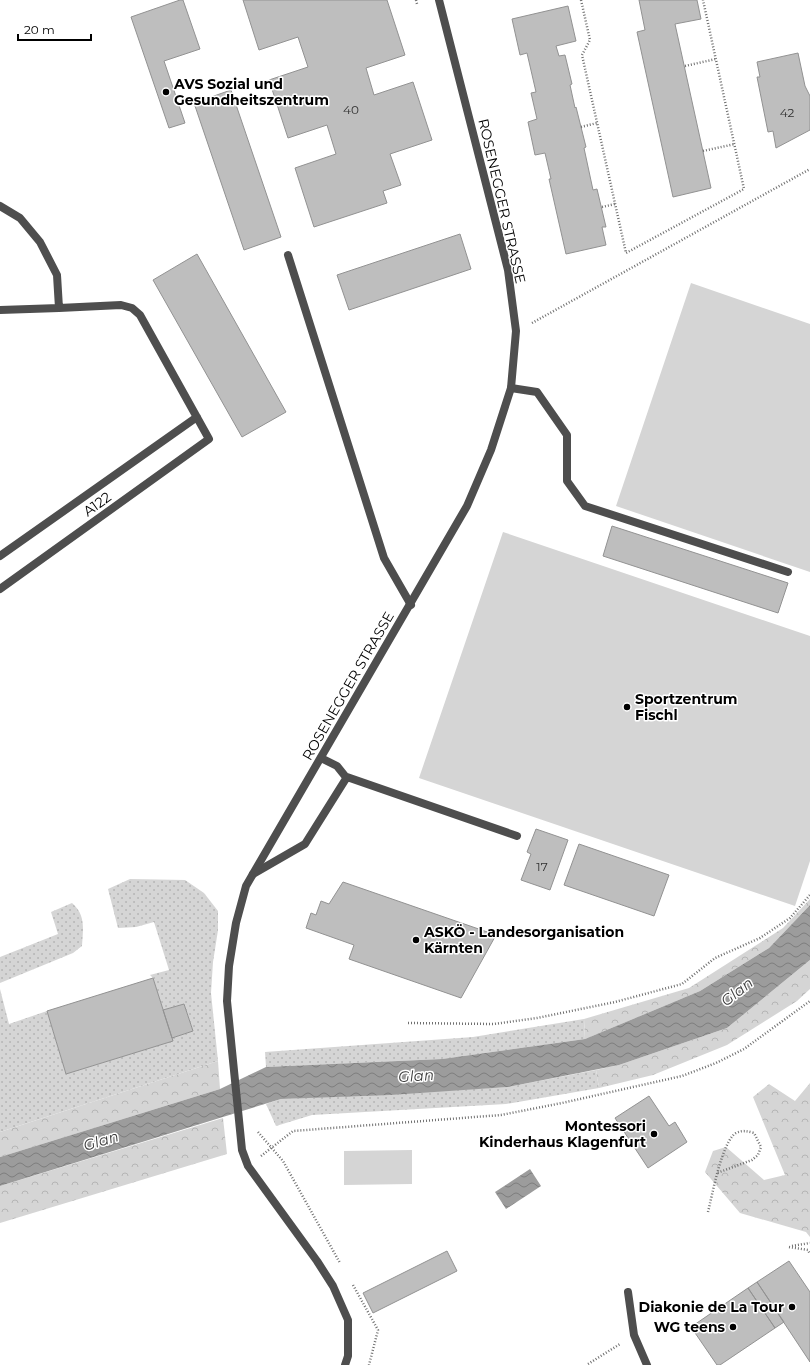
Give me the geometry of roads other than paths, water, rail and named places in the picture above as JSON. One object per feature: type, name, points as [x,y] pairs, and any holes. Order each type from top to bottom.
[{"type":"street","name":"ROSENEGGER STRASSE","points":[[345,1365],[348,1356],[348,1320],[333,1286],[317,1260],[248,1166],[242,1150],[227,1001],[229,966],[238,915],[246,886],[467,506],[491,450],[511,388],[516,332],[508,270],[439,0]]},
{"type":"street","points":[[0,206],[20,218],[40,242],[57,275],[59,308]]},
{"type":"street","points":[[288,255],[384,558],[410,605]]},
{"type":"street","points":[[0,310],[121,305],[132,308],[140,314],[197,417]]},
{"type":"street","points":[[511,388],[537,392],[567,435],[567,481],[585,506],[788,572]]},
{"type":"street","name":"A122","points":[[0,556],[197,417],[209,439],[0,589]]},
{"type":"street","points":[[321,758],[338,766],[345,776]]},
{"type":"street","points":[[253,874],[305,844],[347,777],[516,836]]},
{"type":"street","points":[[628,1292],[634,1335],[648,1365]]},
{"type":"water","name":"Glan","points":[[810,905],[810,960],[727,1028],[619,1065],[508,1087],[390,1095],[281,1099],[0,1186],[0,1157],[220,1089],[266,1067],[442,1059],[585,1039],[700,991],[769,948]]},
{"type":"water","points":[[530,1169],[541,1186],[506,1209],[495,1192]]},
{"type":"place","name":"AVS Sozial und Gesundheitszentrum","points":[[166,92]]},
{"type":"place","name":"Sportzentrum Fischl","points":[[627,707]]},
{"type":"place","name":"ASKÖ - Landesorganisation Kärnten","points":[[416,940]]},
{"type":"place","name":"Montessori Kinderhaus Klagenfurt","points":[[654,1134]]},
{"type":"place","name":"Diakonie de La Tour","points":[[792,1307]]},
{"type":"place","name":"WG teens","points":[[733,1327]]}]
